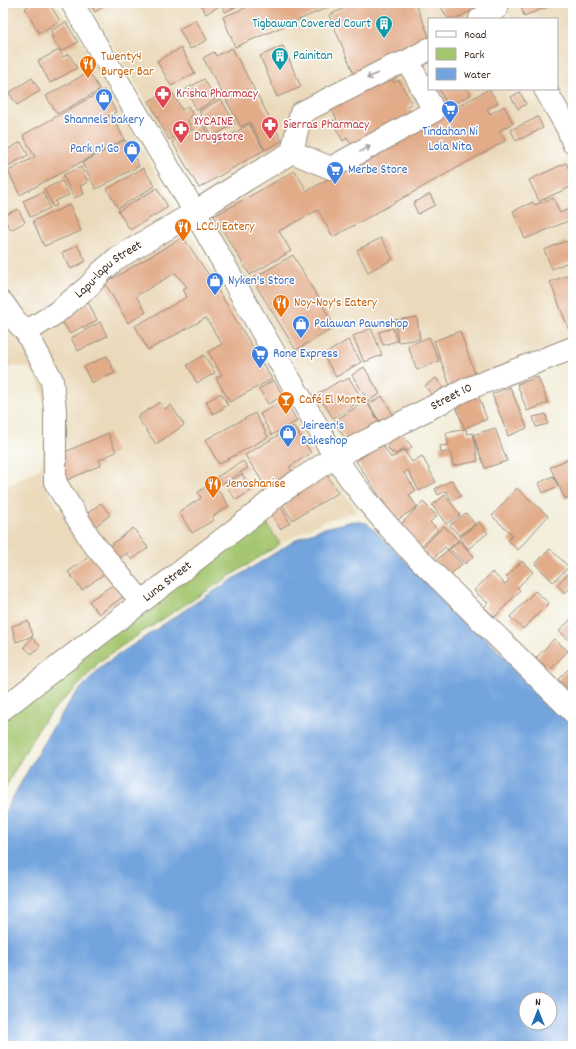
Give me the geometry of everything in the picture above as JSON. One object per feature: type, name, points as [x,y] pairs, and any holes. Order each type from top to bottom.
[{"type":"street","points":[[72,3],[195,212],[335,457],[351,480],[367,502],[408,548],[573,712]]},
{"type":"street","points":[[408,61],[434,111],[331,168],[292,152],[301,113],[391,67],[408,61],[428,50]]},
{"type":"street","points":[[546,90],[568,129],[573,143]]},
{"type":"street","name":"Lapu-lapu Street","points":[[26,332],[56,313],[89,286],[116,259],[292,152]]},
{"type":"street","points":[[3,303],[26,332],[52,380],[55,410],[55,482],[92,542],[142,601]]},
{"type":"street","name":"Street 10","points":[[335,457],[467,389],[573,348]]},
{"type":"street","name":"Luna Street","points":[[3,709],[259,511],[277,495],[335,457]]},
{"type":"shaded area","points":[[3,3],[56,3],[82,42],[179,214],[32,321],[3,296]]},
{"type":"shaded area","points":[[87,3],[486,3],[495,18],[428,18],[428,90],[541,90],[568,142],[568,154],[573,169],[573,343],[345,447],[237,265],[138,88]]},
{"type":"shaded area","points":[[501,3],[573,3],[573,132],[557,90],[558,18],[510,18]]},
{"type":"shaded area","points":[[188,230],[322,456],[149,585],[141,587],[60,486],[36,335],[104,279]]},
{"type":"shaded area","points":[[3,320],[20,340],[37,366],[47,387],[49,397],[48,475],[45,480],[48,490],[57,506],[93,553],[125,589],[126,596],[125,602],[29,685],[3,704],[3,488],[41,468],[45,434],[45,401],[37,376],[27,367],[14,366],[3,371]]},
{"type":"shaded area","points":[[330,468],[357,512],[322,522],[280,544],[261,514]]},
{"type":"green space","points":[[261,514],[280,544],[100,661],[39,727],[3,792],[3,717]]},
{"type":"water","points":[[353,521],[367,523],[573,723],[573,1046],[3,1046],[3,815],[46,738],[73,697],[103,665],[197,602],[299,538],[321,529]]},
{"type":"building","points":[[34,3],[49,3],[60,21],[39,33],[25,8]]},
{"type":"building","points":[[89,3],[110,3],[95,12]]},
{"type":"building","points":[[200,3],[217,3],[219,6],[206,14]]},
{"type":"building","points":[[221,3],[245,3],[225,12]]},
{"type":"building","points":[[257,3],[338,3],[235,47],[223,17]]},
{"type":"building","name":"Tigbawan Covered Court","points":[[357,3],[415,3],[428,34],[428,42],[354,74],[329,15]]},
{"type":"building","points":[[439,3],[478,3],[480,6],[458,18],[447,18]]},
{"type":"building","points":[[520,3],[558,3],[524,16]]},
{"type":"building","points":[[196,20],[207,40],[190,49],[179,29]]},
{"type":"building","points":[[66,22],[78,42],[62,51],[53,41],[51,31]]},
{"type":"building","name":"Painitan","points":[[283,46],[301,87],[277,97],[260,56]]},
{"type":"building","points":[[181,48],[195,73],[171,86],[157,61]]},
{"type":"building","points":[[232,48],[282,141],[265,150],[250,122],[241,127],[203,58],[214,52],[216,56]]},
{"type":"building","points":[[59,50],[63,57],[69,54],[77,68],[50,83],[38,61]]},
{"type":"building","points":[[89,72],[100,90],[57,114],[46,96]]},
{"type":"building","points":[[389,74],[394,83],[399,80],[412,104],[407,106],[413,117],[354,149],[347,138],[343,141],[332,122],[337,119],[330,107]]},
{"type":"building","points":[[32,78],[40,91],[17,105],[9,93]]},
{"type":"building","points":[[204,79],[216,99],[197,110],[186,89]]},
{"type":"building","points":[[104,90],[116,112],[104,119],[112,115],[124,139],[20,195],[8,171],[35,157],[23,135]]},
{"type":"building","points":[[171,90],[182,110],[188,106],[193,115],[187,119],[191,128],[169,140],[149,101]]},
{"type":"building","points":[[440,90],[468,90],[471,95],[448,107]]},
{"type":"building","points":[[487,90],[490,90],[498,103],[487,109],[490,114],[504,106],[513,123],[499,131],[505,141],[333,237],[318,210],[279,231],[291,251],[250,275],[214,216],[295,171],[307,191]]},
{"type":"building","points":[[520,92],[526,104],[518,109],[511,97]]},
{"type":"building","points":[[221,99],[235,124],[212,136],[199,111]]},
{"type":"building","points":[[538,117],[543,128],[516,141],[511,130]]},
{"type":"building","points":[[202,124],[214,145],[249,124],[264,150],[199,188],[172,142]]},
{"type":"building","points":[[125,140],[139,166],[96,189],[82,163]]},
{"type":"building","points":[[21,142],[28,155],[6,167],[3,162],[3,152]]},
{"type":"building","points":[[566,163],[573,178],[573,186],[539,201],[529,180]]},
{"type":"building","points":[[81,167],[88,182],[80,186],[84,194],[74,198],[63,175]]},
{"type":"building","points":[[143,168],[155,186],[118,208],[107,189]]},
{"type":"building","points":[[62,181],[69,195],[55,201],[57,205],[53,207],[44,189]]},
{"type":"building","points":[[157,188],[168,207],[130,230],[118,211]]},
{"type":"building","points":[[43,192],[50,208],[30,217],[23,201]]},
{"type":"building","points":[[430,194],[435,205],[418,214],[413,203]]},
{"type":"building","points":[[553,198],[560,213],[573,207],[573,219],[525,239],[513,211],[533,202],[535,205]]},
{"type":"building","points":[[70,205],[81,231],[44,246],[33,221]]},
{"type":"building","points":[[18,209],[25,222],[11,230],[3,216]]},
{"type":"building","points":[[183,237],[208,274],[272,379],[230,402],[216,378],[222,375],[208,352],[222,344],[206,318],[148,350],[135,326],[187,297],[183,289],[187,287],[175,273],[136,296],[146,312],[128,323],[105,283]]},
{"type":"building","points":[[381,238],[393,259],[368,272],[357,250]]},
{"type":"building","points":[[566,241],[573,260],[552,269],[544,250]]},
{"type":"building","points":[[77,245],[86,261],[71,269],[62,253]]},
{"type":"building","points":[[293,255],[335,327],[296,350],[252,279]]},
{"type":"building","points":[[573,273],[573,340],[550,282]]},
{"type":"building","points":[[88,302],[97,320],[70,334],[61,319]]},
{"type":"building","points":[[417,317],[420,339],[398,342],[395,320]]},
{"type":"building","points":[[100,322],[107,336],[78,351],[71,338]]},
{"type":"building","points":[[371,328],[382,355],[364,362],[353,336]]},
{"type":"building","points":[[393,328],[397,341],[383,345],[379,332]]},
{"type":"building","points":[[460,331],[476,377],[450,386],[434,341]]},
{"type":"building","points":[[429,337],[439,361],[417,370],[408,346]]},
{"type":"building","points":[[348,340],[361,362],[336,377],[323,355]]},
{"type":"building","points":[[204,355],[215,373],[197,383],[187,365]]},
{"type":"building","points":[[107,356],[115,373],[91,383],[84,367]]},
{"type":"building","points":[[364,367],[380,394],[368,401],[352,375]]},
{"type":"building","points":[[538,377],[548,403],[527,411],[517,384]]},
{"type":"building","points":[[349,378],[361,397],[354,401],[356,404],[333,418],[318,394],[341,380],[342,382]]},
{"type":"building","points":[[436,378],[443,388],[432,395],[425,386]]},
{"type":"building","points":[[274,380],[283,396],[268,404],[259,389]]},
{"type":"building","points":[[510,387],[527,428],[508,436],[492,394]]},
{"type":"building","points":[[221,393],[228,405],[213,414],[206,402]]},
{"type":"building","points":[[478,395],[487,419],[464,428],[455,404]]},
{"type":"building","points":[[382,396],[394,416],[381,424],[369,404]]},
{"type":"building","points":[[285,400],[297,421],[272,435],[260,414]]},
{"type":"building","points":[[366,401],[380,424],[348,443],[334,421]]},
{"type":"building","points":[[160,402],[165,409],[171,405],[184,425],[156,444],[137,417]]},
{"type":"building","points":[[255,413],[268,437],[219,464],[205,440]]},
{"type":"building","points":[[546,414],[548,424],[536,427],[533,417]]},
{"type":"building","points":[[294,426],[311,453],[289,467],[294,474],[268,490],[245,455]]},
{"type":"building","points":[[495,428],[507,461],[485,468],[473,435]]},
{"type":"building","points":[[466,429],[467,434],[473,433],[478,461],[453,466],[450,451],[441,453],[440,446],[449,445],[446,433]]},
{"type":"building","points":[[399,431],[412,447],[406,451],[404,448],[396,454],[394,452],[392,453],[387,447],[390,445],[387,440]]},
{"type":"building","points":[[108,433],[116,452],[99,460],[101,465],[63,482],[58,455]]},
{"type":"building","points":[[382,444],[391,458],[404,450],[412,462],[422,456],[436,482],[419,491],[408,470],[404,473],[416,490],[409,495],[417,507],[396,521],[356,461]]},
{"type":"building","points":[[573,457],[573,495],[565,499],[550,467]]},
{"type":"building","points":[[243,461],[248,468],[222,484],[217,477]]},
{"type":"building","points":[[325,472],[338,493],[292,520],[279,498]]},
{"type":"building","points":[[242,474],[252,490],[236,500],[226,485]]},
{"type":"building","points":[[553,476],[558,486],[543,493],[539,483]]},
{"type":"building","points":[[452,480],[461,496],[452,501],[446,491],[438,495],[435,489]]},
{"type":"building","points":[[213,482],[229,506],[212,517],[214,520],[192,533],[179,512],[201,498],[198,492]]},
{"type":"building","points":[[517,488],[548,516],[518,550],[508,540],[513,535],[492,516]]},
{"type":"building","points":[[445,495],[460,515],[446,524],[432,505]]},
{"type":"building","points":[[423,502],[437,516],[430,522],[438,530],[420,547],[399,526]]},
{"type":"building","points":[[101,503],[110,515],[93,528],[84,516]]},
{"type":"building","points":[[281,507],[290,523],[280,529],[271,513]]},
{"type":"building","points":[[466,513],[475,524],[459,536],[450,525]]},
{"type":"building","points":[[479,522],[488,533],[468,549],[459,538]]},
{"type":"building","points":[[444,526],[458,540],[448,550],[445,547],[433,559],[422,548]]},
{"type":"building","points":[[133,528],[148,548],[132,560],[127,553],[113,563],[104,550]]},
{"type":"building","points":[[459,541],[474,556],[465,564],[450,549]]},
{"type":"building","points":[[550,549],[569,567],[553,582],[535,564]]},
{"type":"building","points":[[448,550],[462,564],[449,576],[435,561]]},
{"type":"building","points":[[90,556],[104,574],[82,590],[68,572]]},
{"type":"building","points":[[522,561],[533,572],[517,588],[520,590],[495,617],[484,607],[488,603],[474,591],[492,572],[505,584],[509,580],[506,577]]},
{"type":"building","points":[[573,569],[573,585],[565,593],[557,585]]},
{"type":"building","points":[[114,584],[123,597],[99,614],[89,601]]},
{"type":"building","points":[[535,591],[549,603],[523,629],[510,617]]},
{"type":"building","points":[[573,617],[573,644],[559,631]]},
{"type":"building","points":[[28,621],[33,636],[16,642],[12,626]]},
{"type":"building","points":[[32,638],[40,646],[32,654],[24,647]]},
{"type":"building","points":[[554,639],[568,651],[550,670],[536,658]]},
{"type":"building","points":[[573,665],[573,694],[558,679]]},
{"type":"place","name":"Tigbawan Covered Court","points":[[384,39]]},
{"type":"place","name":"Painitan","points":[[280,71]]},
{"type":"place","name":"Twenty4 Burger Bar","points":[[88,79]]},
{"type":"place","name":"Krisha Pharmacy","points":[[163,109]]},
{"type":"place","name":"Shannels bakery","points":[[104,112]]},
{"type":"place","name":"Tindahan Ni Lola Nita","points":[[450,124]]},
{"type":"place","name":"Sierras Pharmacy","points":[[270,140]]},
{"type":"place","name":"XYCAINE Drugstore","points":[[181,144]]},
{"type":"place","name":"Park n' Go","points":[[132,164]]},
{"type":"place","name":"Merbe Store","points":[[335,185]]},
{"type":"place","name":"LCCJ Eatery","points":[[183,242]]},
{"type":"place","name":"Nyken's Store","points":[[215,296]]},
{"type":"place","name":"Noy-Noy's Eatery","points":[[281,318]]},
{"type":"place","name":"Palawan Pawnshop","points":[[301,339]]},
{"type":"place","name":"Rone Express","points":[[260,369]]},
{"type":"place","name":"Café El Monte","points":[[286,415]]},
{"type":"place","name":"Jeireen's Bakeshop","points":[[288,448]]},
{"type":"place","name":"Jenoshanise","points":[[213,499]]}]
